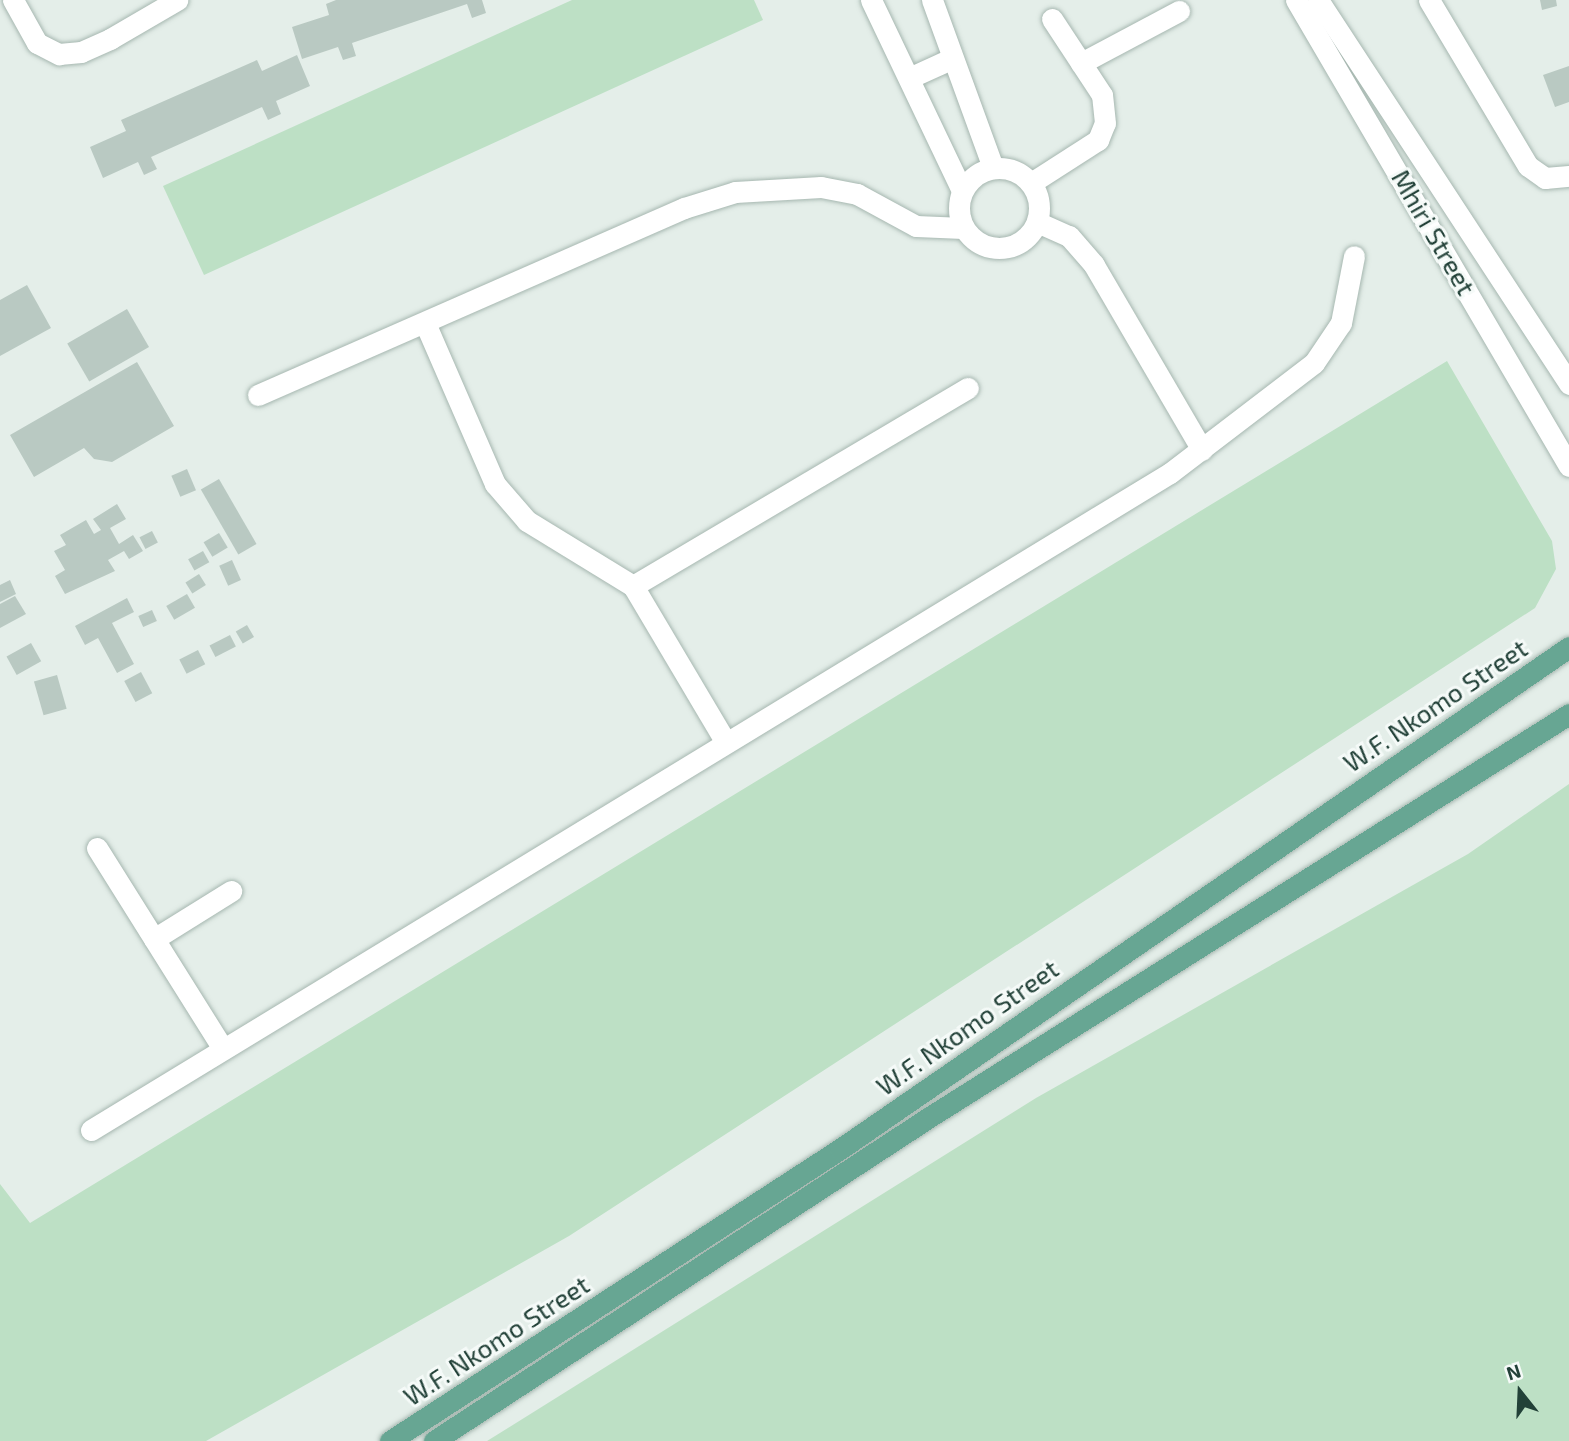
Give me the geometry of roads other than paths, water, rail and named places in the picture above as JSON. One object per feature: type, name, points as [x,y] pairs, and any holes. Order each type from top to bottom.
[{"type":"main road","name":"W.F. Nkomo Street","points":[[390,1441],[840,1149],[1569,647]]},
{"type":"main road","name":"W.F. Nkomo Street","points":[[434,1441],[931,1116],[1569,714]]},
{"type":"street","points":[[13,0],[37,43],[59,54],[81,52],[110,39],[177,0]]},
{"type":"street","points":[[871,0],[962,191]]},
{"type":"street","points":[[932,0],[993,168]]},
{"type":"street","name":"Mhiri Street","points":[[1296,0],[1569,466]]},
{"type":"street","name":"Mhiri Street","points":[[1318,0],[1569,384]]},
{"type":"street","points":[[1429,0],[1528,166],[1545,178],[1569,176]]},
{"type":"street","points":[[1081,63],[1179,11]]},
{"type":"street","points":[[1031,183],[1098,140],[1105,122],[1102,95],[1052,19]]},
{"type":"street","points":[[909,78],[953,58]]},
{"type":"street","points":[[993,168],[1007,169],[1031,183],[1038,195],[1037,222],[1030,234],[1007,248],[982,245],[963,228],[958,204],[962,191],[970,180],[993,168]]},
{"type":"street","points":[[258,395],[684,208],[736,192],[821,187],[857,194],[916,226],[963,228]]},
{"type":"street","points":[[1037,222],[1069,236],[1094,265],[1202,450]]},
{"type":"street","points":[[91,1130],[1202,450],[1314,363],[1341,323],[1352,285],[1353,256]]},
{"type":"street","points":[[425,323],[495,484],[510,505],[633,586],[725,741]]},
{"type":"street","points":[[633,586],[968,388]]},
{"type":"street","points":[[97,849],[223,1049]]},
{"type":"street","points":[[154,939],[231,891]]}]
